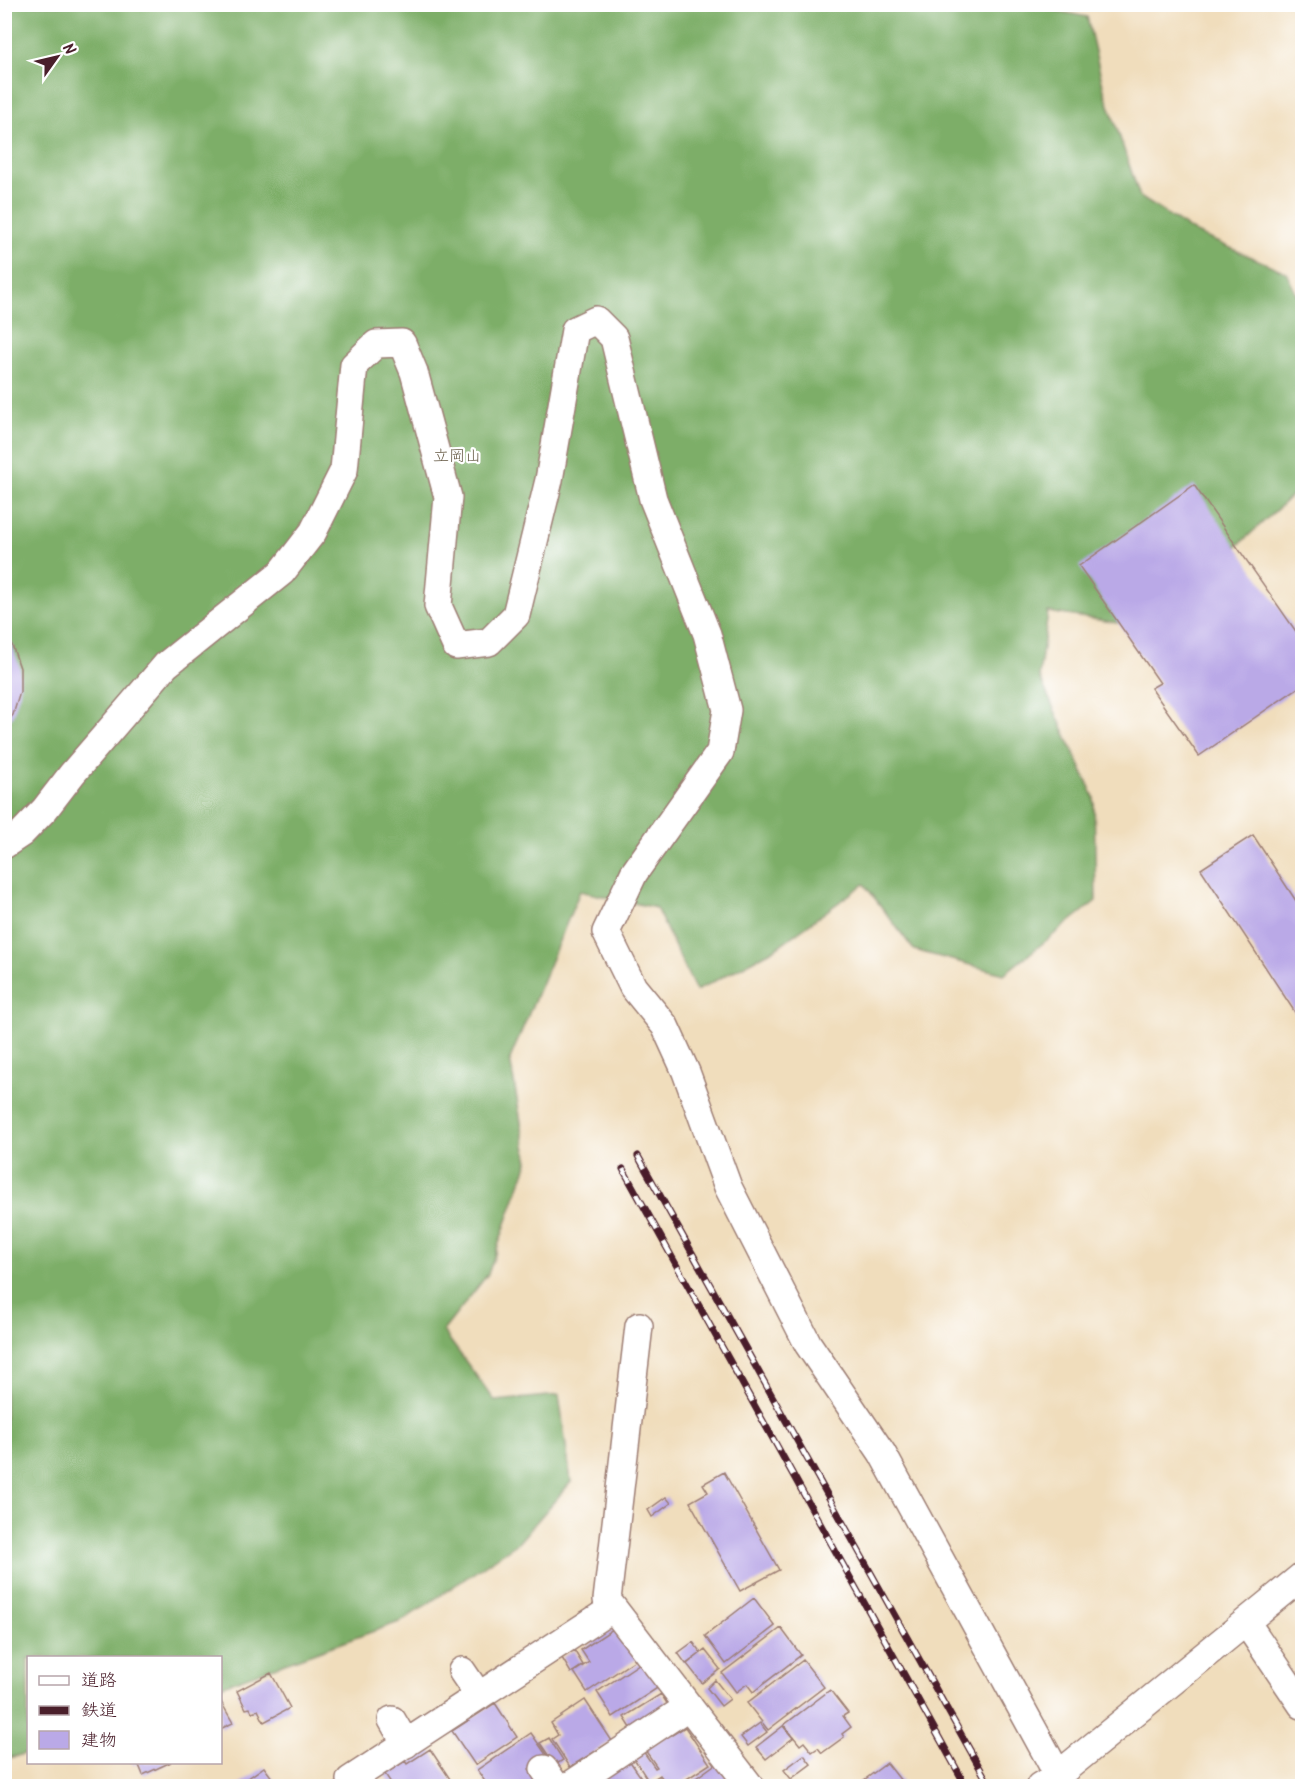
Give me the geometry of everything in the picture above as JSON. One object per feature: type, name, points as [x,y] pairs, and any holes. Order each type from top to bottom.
[{"type":"street","points":[[4,845],[22,833],[45,809],[72,774],[166,665],[282,572],[313,532],[344,470],[354,365],[376,344],[402,343],[414,372],[448,497],[438,606],[456,646],[489,642],[516,615],[549,480],[575,330],[596,320],[614,338],[653,499],[707,634],[727,710],[720,752],[634,873],[606,932],[633,987],[665,1026],[686,1072],[728,1187],[808,1344],[882,1453],[1045,1784],[1302,1576]]},
{"type":"street","points":[[639,1326],[607,1600],[750,1786]]},
{"type":"street","points":[[350,1780],[614,1608]]},
{"type":"street","points":[[1246,1622],[1302,1705]]},
{"type":"street","points":[[462,1671],[479,1696]]},
{"type":"street","points":[[569,1786],[689,1706]]},
{"type":"street","points":[[392,1720],[406,1743]]},
{"type":"green space","name":"立岡山","points":[[1024,4],[1087,17],[1104,90],[1140,197],[1196,233],[1286,272],[1302,306],[1302,486],[1232,551],[1124,624],[1048,612],[1039,676],[1094,797],[1096,901],[1004,974],[914,950],[864,884],[773,950],[696,991],[656,908],[580,891],[510,1059],[528,1162],[488,1274],[443,1331],[495,1401],[559,1395],[571,1482],[518,1543],[402,1621],[222,1686],[222,1656],[27,1656],[27,1753],[5,1759],[5,5]]},
{"type":"building","points":[[1194,485],[1302,640],[1302,685],[1199,756],[1151,688],[1160,683],[1079,566]]},
{"type":"building","points":[[4,635],[12,645],[20,668],[20,692],[13,715],[4,726]]},
{"type":"building","points":[[1253,835],[1302,910],[1302,1023],[1201,869]]},
{"type":"building","points":[[724,1472],[779,1570],[740,1591],[690,1502],[708,1492],[703,1484]]},
{"type":"building","points":[[666,1497],[671,1503],[652,1517],[648,1510]]},
{"type":"building","points":[[754,1598],[775,1626],[726,1664],[705,1636]]},
{"type":"building","points":[[616,1627],[641,1656],[587,1692],[574,1672],[589,1662],[581,1650]]},
{"type":"building","points":[[781,1628],[801,1655],[753,1692],[747,1684],[736,1692],[722,1673]]},
{"type":"building","points":[[693,1642],[701,1653],[686,1664],[678,1653]]},
{"type":"building","points":[[574,1650],[583,1665],[571,1673],[562,1658]]},
{"type":"building","points":[[705,1650],[720,1669],[702,1683],[687,1664]]},
{"type":"building","points":[[645,1660],[662,1685],[613,1717],[597,1692]]},
{"type":"building","points":[[803,1660],[824,1687],[768,1730],[747,1703]]},
{"type":"building","points":[[271,1673],[290,1708],[264,1722],[258,1710],[252,1712],[250,1708],[246,1709],[237,1691]]},
{"type":"building","points":[[715,1680],[730,1699],[721,1706],[707,1688]]},
{"type":"building","points":[[830,1690],[848,1713],[843,1716],[851,1727],[842,1734],[844,1737],[822,1753],[818,1748],[812,1752],[804,1742],[800,1745],[784,1725]]},
{"type":"building","points":[[661,1694],[668,1705],[631,1728],[624,1717]]},
{"type":"building","points":[[585,1700],[612,1741],[570,1767],[552,1739],[558,1735],[551,1723]]},
{"type":"building","points":[[495,1703],[517,1737],[475,1765],[452,1731]]},
{"type":"building","points":[[222,1704],[233,1723],[222,1728]]},
{"type":"building","points":[[760,1723],[767,1732],[748,1746],[741,1737]]},
{"type":"building","points":[[783,1726],[793,1738],[766,1759],[756,1747]]},
{"type":"building","points":[[685,1727],[710,1764],[676,1786],[668,1786],[660,1775],[649,1782],[633,1757],[643,1751],[655,1768],[657,1767],[645,1750],[670,1733],[672,1735]]},
{"type":"building","points":[[531,1733],[547,1756],[529,1769],[537,1781],[535,1786],[488,1786],[477,1770]]},
{"type":"building","points":[[549,1738],[563,1760],[555,1765],[540,1743]]},
{"type":"building","points":[[430,1749],[452,1782],[446,1786],[393,1786],[385,1774],[405,1761],[407,1764]]},
{"type":"building","points":[[804,1755],[811,1764],[791,1779],[784,1770]]},
{"type":"building","points":[[629,1760],[647,1786],[594,1786],[593,1784]]},
{"type":"building","points":[[717,1763],[733,1784],[729,1786],[685,1786]]},
{"type":"building","points":[[887,1763],[905,1786],[856,1786]]},
{"type":"building","points":[[138,1764],[167,1764],[143,1775]]},
{"type":"building","points":[[264,1767],[278,1786],[237,1786]]},
{"type":"railway","points":[[638,1156],[990,1786]]},
{"type":"railway","points":[[623,1169],[966,1786]]}]
